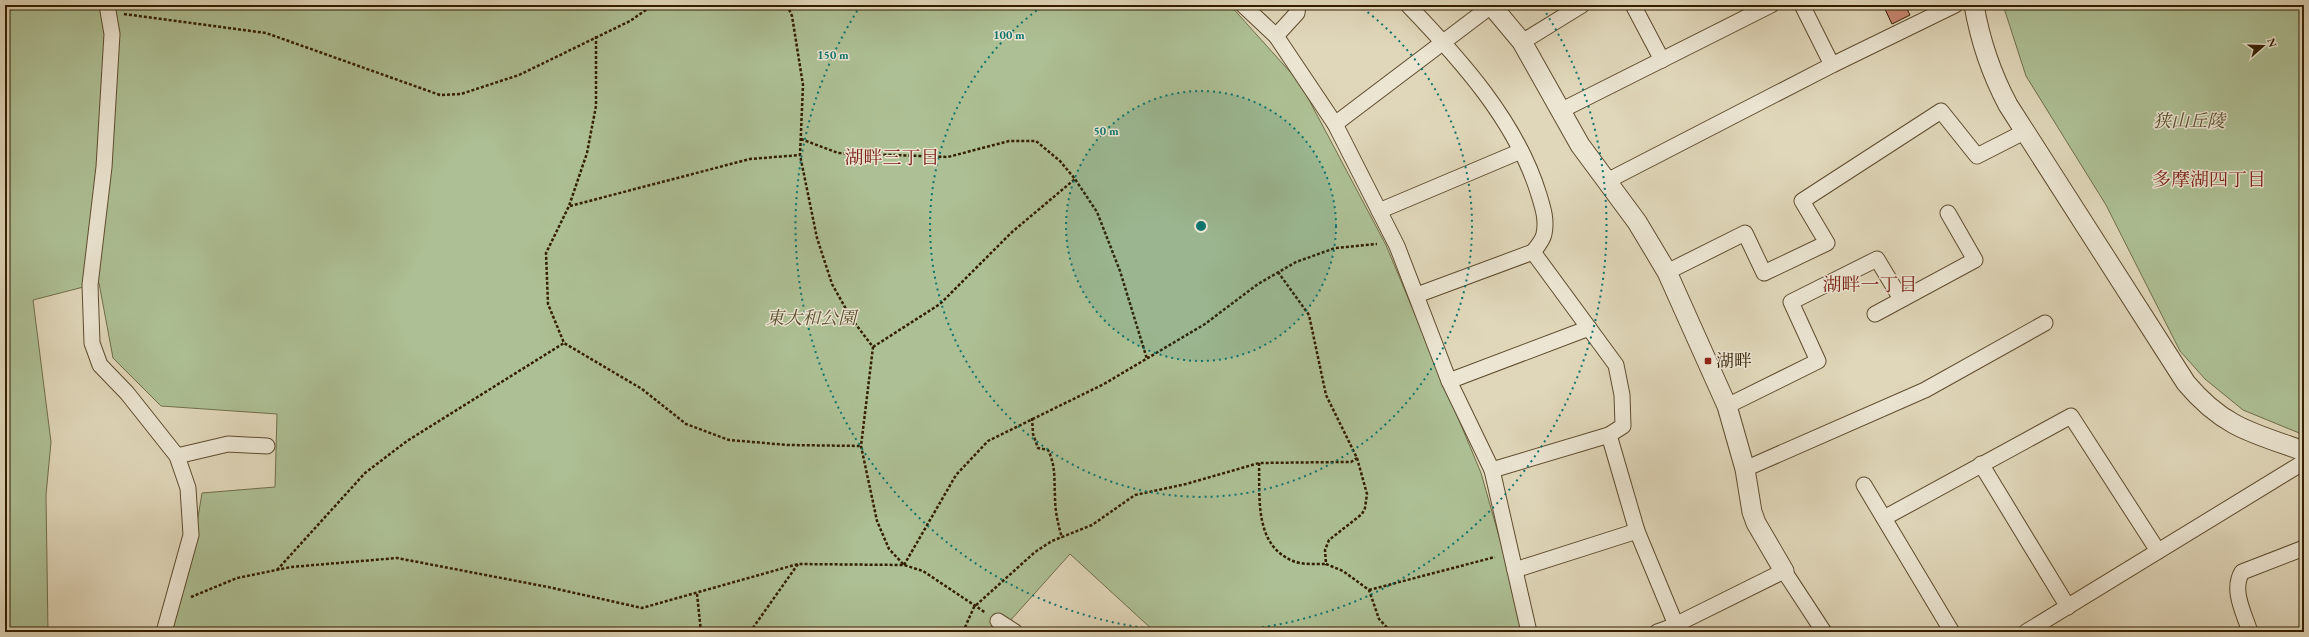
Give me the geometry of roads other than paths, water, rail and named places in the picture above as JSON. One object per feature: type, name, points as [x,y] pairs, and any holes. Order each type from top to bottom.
[{"type":"street","points":[[1243,5],[1276,36],[1335,124],[1397,246],[1449,381],[1492,470],[1529,632]]},
{"type":"street","points":[[1276,36],[1296,13],[1298,5]]},
{"type":"street","points":[[1408,5],[1484,90],[1501,113],[1535,182],[1545,218],[1544,235],[1533,252],[1417,295]]},
{"type":"street","points":[[1335,124],[1443,44],[1491,5],[1522,42],[1580,146],[1637,222],[1667,272],[1727,406],[1745,469],[1752,512],[1756,523],[1784,571],[1824,632]]},
{"type":"street","points":[[1522,42],[1582,5]]},
{"type":"street","points":[[1633,5],[1662,60]]},
{"type":"street","points":[[1560,111],[1772,5]]},
{"type":"street","points":[[1802,5],[1832,65]]},
{"type":"street","points":[[1607,181],[1832,65],[1955,5]]},
{"type":"street","points":[[1974,5],[1979,33],[1992,72],[2008,105],[2186,383],[2196,395],[2219,416],[2233,425],[2304,452]]},
{"type":"street","points":[[107,8],[112,34],[104,167],[90,285],[92,343],[100,365],[141,409],[177,456],[188,488],[191,535],[172,598],[164,632]]},
{"type":"street","points":[[1667,272],[1745,233],[1764,273],[1826,242],[1802,200],[1940,111],[1977,156],[2024,132]]},
{"type":"street","points":[[1379,211],[1521,151]]},
{"type":"street","points":[[1875,314],[1976,260],[1948,213]]},
{"type":"street","points":[[1492,470],[1609,434],[1623,426],[1622,395],[1616,365],[1533,252]]},
{"type":"street","points":[[1727,406],[1818,361],[1791,302],[1877,259],[1901,300]]},
{"type":"street","points":[[1745,469],[1925,390],[2045,323]]},
{"type":"street","points":[[1449,381],[1589,328]]},
{"type":"street","points":[[1884,518],[1981,464],[2072,416],[2158,551]]},
{"type":"street","points":[[1609,434],[1637,531],[1669,629],[1784,571]]},
{"type":"street","points":[[177,456],[228,444],[267,446]]},
{"type":"street","points":[[2026,632],[2304,462]]},
{"type":"street","points":[[1981,464],[2068,607]]},
{"type":"street","points":[[1864,485],[1952,632]]},
{"type":"street","points":[[1515,570],[1637,531]]},
{"type":"street","points":[[2250,632],[2237,589],[2238,579],[2242,572],[2304,548]]},
{"type":"street","points":[[998,621],[1014,632]]},
{"type":"place","name":"湖畔","points":[[1708,361]]},
{"type":"district","name":"湖畔三丁目","points":[[892,157]]},
{"type":"district","name":"多摩湖四丁目","points":[[2209,179]]},
{"type":"district","name":"湖畔一丁目","points":[[1870,284]]},
{"type":"park label","name":"狭山丘陵","points":[[2189,121]]},
{"type":"park label","name":"東大和公園","points":[[811,318]]}]
